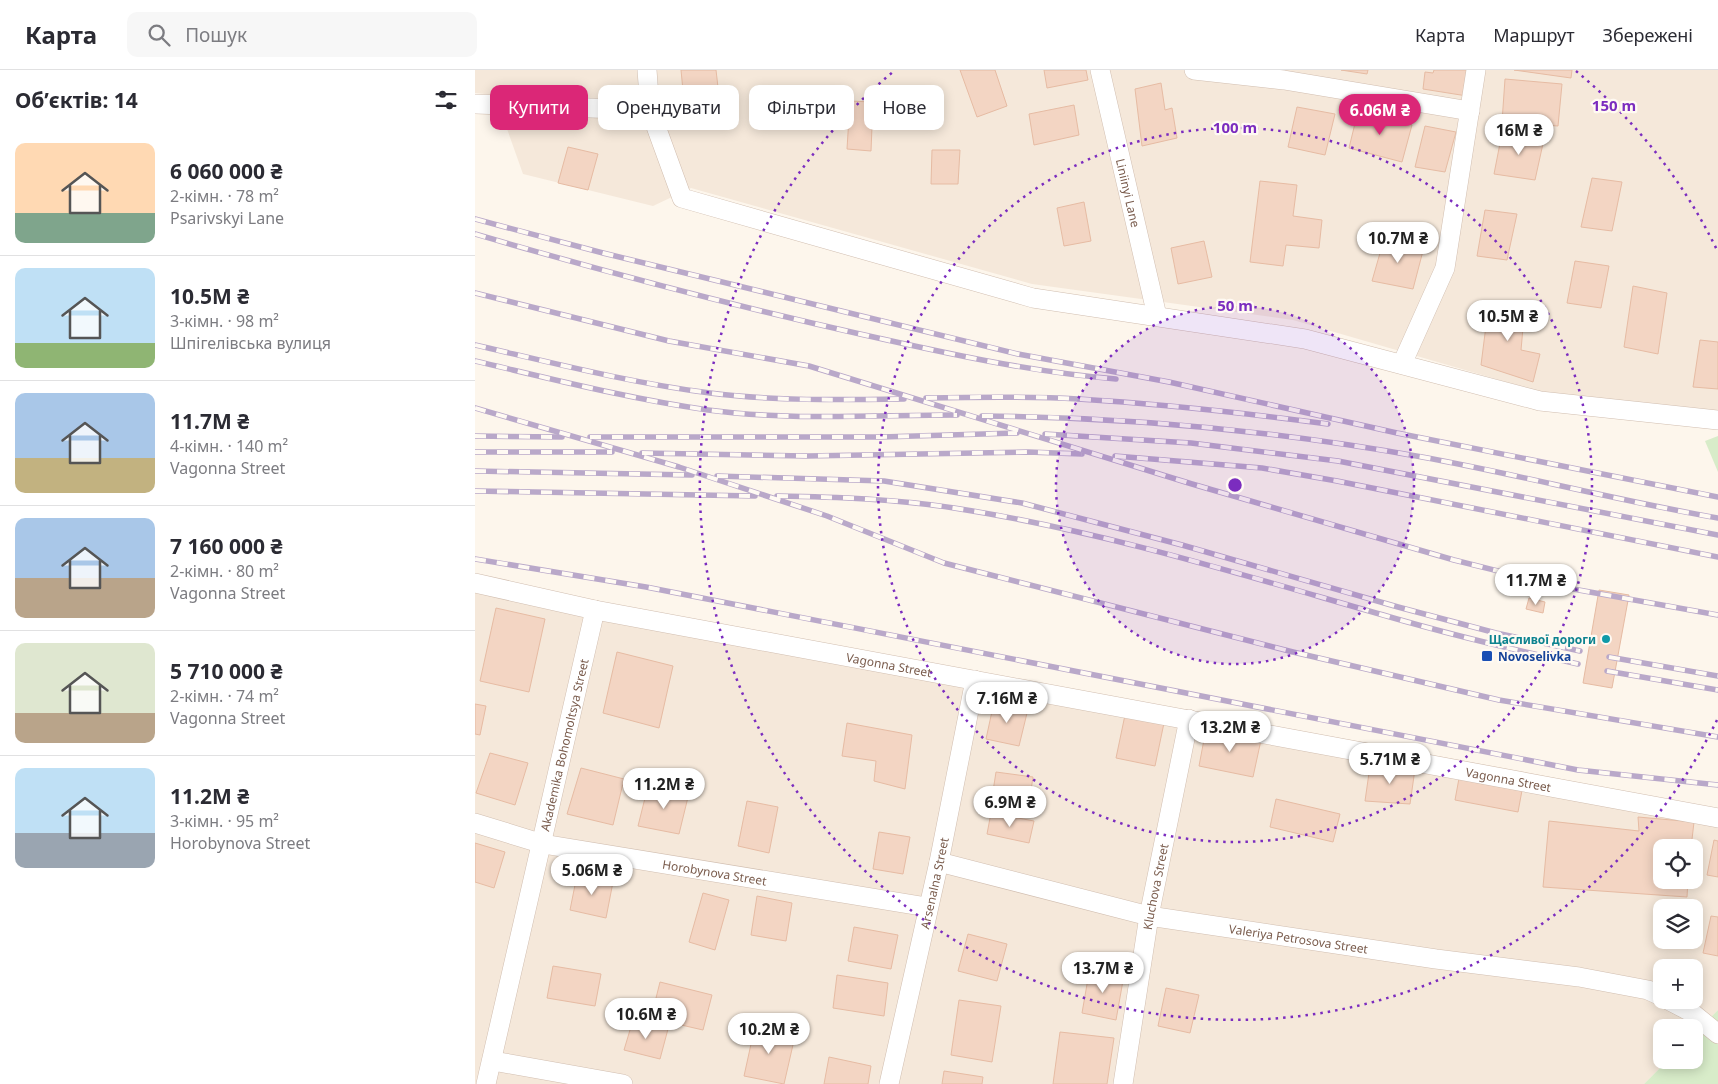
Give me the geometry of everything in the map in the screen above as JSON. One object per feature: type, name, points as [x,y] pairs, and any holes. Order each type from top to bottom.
[{"type":"street","points":[[647,70],[648,85]]},
{"type":"street","name":"Liniinyi Lane","points":[[1100,70],[1157,316]]},
{"type":"street","points":[[1194,70],[1284,80],[1470,111]]},
{"type":"street","points":[[1402,364],[1445,268],[1476,70]]},
{"type":"street","points":[[475,104],[598,108]]},
{"type":"street","points":[[657,130],[682,198],[1033,298],[1305,338],[1540,401],[1718,420]]},
{"type":"street","name":"Vagonna Street","points":[[475,583],[595,610],[1718,818]]},
{"type":"street","name":"Akademika Bohomoltsya Street","points":[[486,1084],[543,844],[595,610]]},
{"type":"street","name":"Arsenalna Street","points":[[889,1084],[927,907],[939,862],[975,680]]},
{"type":"street","name":"Kluchova Street","points":[[1123,1084],[1149,916],[1189,719]]},
{"type":"street","name":"Horobynova Street","points":[[475,823],[543,844],[927,907]]},
{"type":"street","name":"Valeriya Petrosova Street","points":[[939,862],[1149,916],[1436,959],[1579,977],[1653,992]]},
{"type":"street","points":[[1685,1009],[1718,1034]]},
{"type":"street","points":[[493,1061],[623,1084]]},
{"type":"shaded area","points":[[475,70],[1718,70],[1718,412],[1544,393],[1293,320],[1032,284],[691,188],[653,206],[523,174],[507,130],[588,130],[588,85],[490,85],[490,94],[475,93]]},
{"type":"shaded area","points":[[475,580],[1520,771],[1718,810],[1718,1010],[1703,1025],[1703,1019],[1653,1019],[1653,1069],[1659,1069],[1644,1084],[475,1084]]},
{"type":"green space","points":[[1718,436],[1718,472],[1705,441]]},
{"type":"green space","points":[[1718,1010],[1718,1084],[1644,1084],[1659,1069],[1703,1069],[1703,1025]]},
{"type":"building","points":[[681,70],[716,70],[718,85],[682,85]]},
{"type":"building","points":[[960,70],[995,70],[1007,106],[977,117]]},
{"type":"building","points":[[1044,70],[1086,70],[1088,80],[1047,88]]},
{"type":"building","points":[[1341,70],[1368,70],[1367,74]]},
{"type":"building","points":[[1434,70],[1471,70],[1467,96],[1423,89],[1425,72],[1433,73]]},
{"type":"building","points":[[1514,70],[1572,70],[1571,78]]},
{"type":"building","points":[[1505,79],[1562,84],[1558,126],[1502,122]]},
{"type":"building","points":[[1161,83],[1165,110],[1172,108],[1177,138],[1142,146],[1135,89]]},
{"type":"building","points":[[854,101],[864,102],[864,130],[872,130],[871,151],[847,149],[848,130],[854,130]]},
{"type":"building","points":[[1074,105],[1079,135],[1034,145],[1029,114]]},
{"type":"building","points":[[1297,107],[1335,114],[1325,155],[1288,147]]},
{"type":"building","points":[[1358,111],[1412,125],[1402,162],[1349,148]]},
{"type":"building","points":[[1425,126],[1456,132],[1445,172],[1415,167]]},
{"type":"building","points":[[1502,133],[1544,139],[1535,180],[1494,174]]},
{"type":"building","points":[[568,147],[598,154],[588,190],[558,183]]},
{"type":"building","points":[[932,150],[960,150],[958,184],[931,184]]},
{"type":"building","points":[[1592,178],[1622,182],[1612,231],[1581,227]]},
{"type":"building","points":[[1260,181],[1297,185],[1293,216],[1322,220],[1319,248],[1286,245],[1283,266],[1250,262]]},
{"type":"building","points":[[1084,202],[1091,241],[1064,246],[1057,208]]},
{"type":"building","points":[[1485,210],[1517,214],[1507,260],[1477,256]]},
{"type":"building","points":[[1384,239],[1424,247],[1413,289],[1372,281]]},
{"type":"building","points":[[1204,241],[1212,277],[1178,284],[1171,248]]},
{"type":"building","points":[[1575,261],[1609,266],[1601,308],[1567,303]]},
{"type":"building","points":[[1633,286],[1667,293],[1658,354],[1624,347]]},
{"type":"building","points":[[1489,302],[1525,306],[1521,350],[1540,354],[1533,382],[1481,365]]},
{"type":"building","points":[[1700,340],[1718,342],[1718,389],[1693,387]]},
{"type":"building","name":"Щасливої дороги","points":[[1599,590],[1629,595],[1612,688],[1583,683]]},
{"type":"building","points":[[1529,598],[1545,602],[1543,613],[1526,609]]},
{"type":"building","points":[[496,608],[545,619],[529,692],[480,681]]},
{"type":"building","points":[[617,652],[673,666],[659,728],[603,713]]},
{"type":"building","points":[[994,702],[1028,709],[1019,746],[986,739]]},
{"type":"building","points":[[475,704],[486,706],[480,735],[475,734]]},
{"type":"building","points":[[1125,715],[1164,723],[1155,766],[1116,758]]},
{"type":"building","points":[[847,723],[912,735],[905,789],[874,781],[876,761],[842,756]]},
{"type":"building","points":[[1206,729],[1261,740],[1253,777],[1199,766]]},
{"type":"building","points":[[490,753],[528,763],[515,805],[476,793]]},
{"type":"building","points":[[1370,766],[1415,769],[1410,804],[1365,801]]},
{"type":"building","points":[[581,768],[624,779],[613,825],[567,814]]},
{"type":"building","points":[[996,772],[1033,777],[1028,810],[991,804]]},
{"type":"building","points":[[1460,773],[1523,785],[1518,812],[1455,800]]},
{"type":"building","points":[[648,786],[689,793],[679,834],[638,826]]},
{"type":"building","points":[[1276,799],[1340,814],[1333,842],[1270,827]]},
{"type":"building","points":[[747,801],[778,807],[769,853],[738,846]]},
{"type":"building","points":[[991,813],[1034,821],[1029,843],[987,834]]},
{"type":"building","points":[[1638,817],[1694,822],[1692,839],[1653,839],[1653,889],[1687,889],[1687,897],[1543,887],[1549,821],[1639,831]]},
{"type":"building","points":[[879,832],[910,837],[903,874],[873,869]]},
{"type":"building","points":[[1714,840],[1718,841],[1718,877],[1707,875]]},
{"type":"building","points":[[475,843],[505,852],[494,888],[475,882]]},
{"type":"building","points":[[577,875],[613,882],[606,918],[570,910]]},
{"type":"building","points":[[703,893],[729,900],[715,950],[689,942]]},
{"type":"building","points":[[757,896],[792,903],[786,941],[751,935]]},
{"type":"building","points":[[1711,916],[1718,917],[1718,956],[1703,953]]},
{"type":"building","points":[[854,927],[898,935],[891,969],[848,961]]},
{"type":"building","points":[[968,934],[1007,944],[997,981],[958,971]]},
{"type":"building","points":[[553,966],[601,974],[595,1006],[547,998]]},
{"type":"building","points":[[1090,967],[1124,975],[1116,1020],[1082,1013]]},
{"type":"building","points":[[837,975],[888,983],[884,1016],[833,1008]]},
{"type":"building","points":[[660,982],[712,995],[703,1030],[651,1018]]},
{"type":"building","points":[[1166,988],[1199,995],[1190,1033],[1158,1026]]},
{"type":"building","points":[[959,1000],[1001,1006],[992,1062],[951,1055]]},
{"type":"building","points":[[633,1020],[668,1029],[660,1059],[624,1050]]},
{"type":"building","points":[[755,1026],[795,1036],[784,1084],[744,1076]]},
{"type":"building","points":[[1060,1032],[1114,1038],[1107,1084],[1053,1084]]},
{"type":"building","points":[[829,1057],[871,1066],[868,1084],[824,1084]]},
{"type":"building","points":[[944,1071],[983,1077],[982,1084],[942,1084]]},
{"type":"railway","points":[[475,219],[603,253],[1018,354],[1169,382],[1397,433],[1718,497]]},
{"type":"railway","points":[[475,234],[666,287],[860,334],[1020,367],[1116,379]]},
{"type":"railway","points":[[475,293],[669,341],[809,366],[1192,484],[1454,560],[1562,587],[1718,615]]},
{"type":"railway","points":[[475,345],[621,378],[710,393],[782,399],[904,399]]},
{"type":"railway","points":[[475,361],[562,382],[708,410],[770,415],[833,417],[957,415]]},
{"type":"railway","points":[[926,398],[1021,397],[1141,403],[1328,424]]},
{"type":"railway","points":[[475,408],[679,467],[827,516],[944,563],[1293,652],[1499,700],[1718,737]]},
{"type":"railway","points":[[982,416],[1093,419],[1203,427],[1313,440],[1459,464],[1718,518]]},
{"type":"railway","points":[[590,437],[881,437],[1017,433]]},
{"type":"railway","points":[[1045,434],[1191,443],[1338,461],[1718,535]]},
{"type":"railway","points":[[475,436],[562,437]]},
{"type":"railway","points":[[475,452],[612,452]]},
{"type":"railway","points":[[642,453],[807,456],[1028,452],[1082,454]]},
{"type":"railway","points":[[1115,456],[1262,468],[1337,481],[1718,557]]},
{"type":"railway","points":[[475,471],[692,475]]},
{"type":"railway","points":[[717,476],[884,481],[1022,503],[1182,545],[1496,633],[1580,651]]},
{"type":"railway","points":[[475,491],[755,496]]},
{"type":"railway","points":[[777,496],[910,502],[954,508],[1065,529],[1174,556],[1437,630],[1578,664]]},
{"type":"railway","points":[[475,559],[646,587],[1578,770],[1718,785]]},
{"type":"railway","points":[[1609,657],[1718,676]]},
{"type":"railway","points":[[1607,671],[1718,690]]},
{"type":"place","name":"Щасливої дороги","points":[[1606,639]]},
{"type":"place","name":"Novoselivka","points":[[1487,656]]}]
